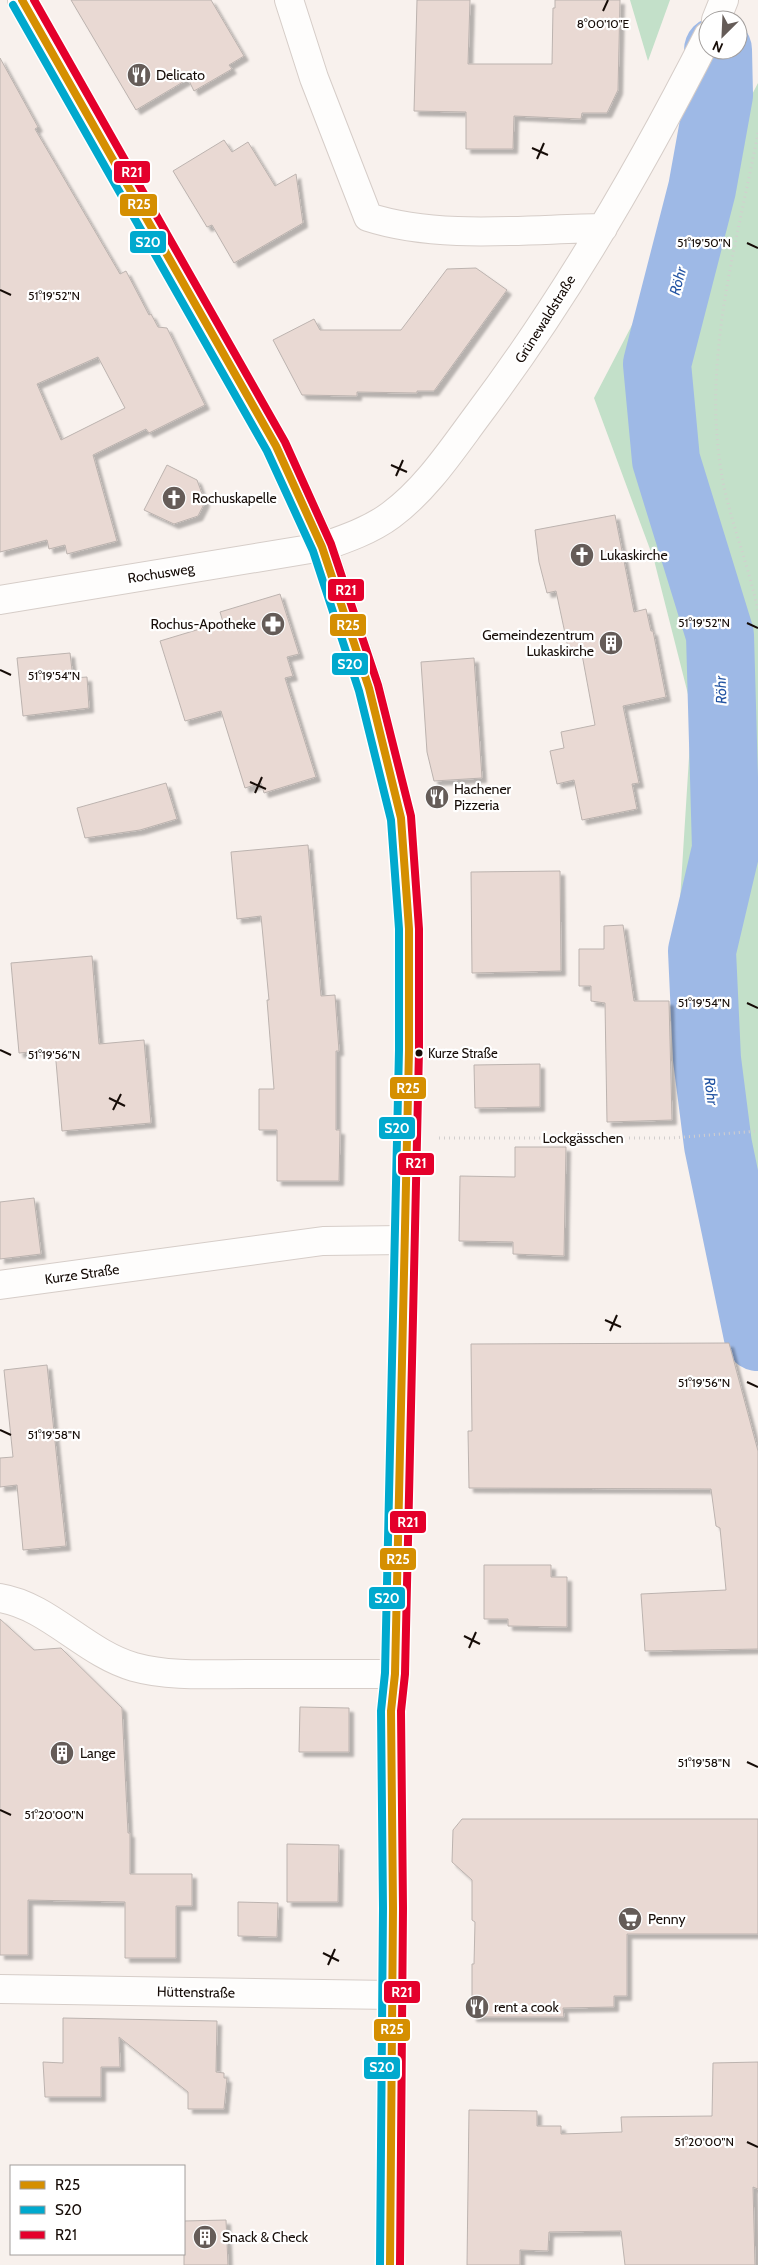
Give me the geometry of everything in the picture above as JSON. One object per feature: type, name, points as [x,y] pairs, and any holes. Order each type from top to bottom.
[{"type":"main road","points":[[22,0],[276,446],[322,547],[369,688],[401,818],[409,929],[407,1138],[395,1674],[391,1711],[392,1995],[390,2265]]},
{"type":"main road","points":[[290,0],[314,78],[368,217],[390,224],[463,231],[608,218]]},
{"type":"main road","name":"Grünewaldstraße","points":[[322,547],[351,537],[390,516],[432,476],[514,368],[608,218],[678,96],[698,56]]},
{"type":"main road","name":"Rochusweg","points":[[0,600],[322,547]]},
{"type":"main road","name":"Kurze Straße","points":[[0,1285],[322,1241],[404,1240]]},
{"type":"main road","points":[[0,1598],[31,1609],[107,1656],[134,1666],[158,1671],[194,1674],[395,1674]]},
{"type":"main road","name":"Hüttenstraße","points":[[0,1990],[392,1995]]},
{"type":"path","points":[[758,133],[727,282],[716,360],[715,412],[726,502],[758,611]]},
{"type":"path","name":"Lockgässchen","points":[[407,1138],[672,1138],[758,1131]]},
{"type":"green space","points":[[630,0],[670,0],[648,61]]},
{"type":"green space","points":[[758,83],[758,1351],[741,1289],[677,948],[692,710],[654,560],[594,398]]},
{"type":"building","points":[[71,0],[211,0],[244,56],[229,65],[232,69],[194,91],[188,79],[136,110]]},
{"type":"building","points":[[417,0],[470,0],[468,64],[552,64],[553,8],[555,8],[555,0],[620,0],[618,90],[607,113],[582,113],[581,119],[514,116],[513,149],[466,149],[466,112],[414,111]]},
{"type":"building","points":[[0,58],[38,127],[35,129],[120,274],[126,271],[149,315],[151,314],[158,327],[167,328],[205,405],[149,433],[146,429],[93,455],[117,541],[67,554],[65,545],[49,549],[47,540],[0,552]],"holes":[[[98,357],[125,408],[61,440],[37,384]]]},
{"type":"building","points":[[224,140],[232,152],[248,142],[275,186],[296,174],[303,223],[234,263],[212,225],[207,227],[173,171]]},
{"type":"building","points":[[476,268],[507,290],[434,391],[417,391],[417,393],[357,392],[357,396],[302,395],[273,340],[314,319],[320,330],[401,330],[447,269]]},
{"type":"building","name":"Rochuskapelle","points":[[167,465],[197,480],[205,502],[198,516],[174,524],[144,510]]},
{"type":"building","points":[[615,515],[634,612],[646,609],[651,631],[653,631],[666,697],[623,706],[639,783],[632,784],[637,809],[582,820],[574,780],[557,784],[550,751],[564,748],[561,732],[595,725],[581,649],[569,652],[556,591],[547,593],[539,562],[535,530]]},
{"type":"building","points":[[280,594],[299,654],[287,657],[293,676],[285,678],[316,777],[264,793],[261,783],[245,788],[221,711],[185,721],[160,641],[223,622],[220,612]]},
{"type":"building","points":[[70,653],[73,678],[87,677],[89,708],[23,716],[17,658]]},
{"type":"building","points":[[474,658],[482,778],[434,781],[427,752],[421,662]]},
{"type":"building","points":[[166,783],[177,819],[140,830],[85,838],[77,808]]},
{"type":"building","points":[[308,845],[321,996],[335,995],[339,1051],[336,1051],[336,1130],[340,1130],[339,1181],[277,1181],[277,1130],[259,1130],[259,1089],[274,1089],[267,1000],[269,1000],[261,916],[237,919],[231,852]]},
{"type":"building","points":[[560,871],[561,971],[472,973],[471,872]]},
{"type":"building","points":[[623,925],[634,1001],[669,1001],[672,1120],[607,1122],[605,1003],[591,1001],[591,986],[579,986],[579,949],[604,949],[604,926]]},
{"type":"building","points":[[92,956],[99,1044],[144,1040],[151,1123],[62,1131],[55,1050],[19,1053],[11,963]]},
{"type":"building","points":[[540,1064],[540,1107],[475,1108],[474,1065]]},
{"type":"building","points":[[515,1147],[566,1147],[564,1256],[513,1254],[513,1242],[459,1241],[460,1176],[515,1177]]},
{"type":"building","points":[[34,1198],[41,1254],[0,1259],[0,1202]]},
{"type":"building","points":[[729,1343],[758,1451],[758,1649],[645,1651],[641,1594],[726,1590],[720,1528],[716,1526],[711,1489],[469,1488],[468,1431],[472,1431],[471,1344]]},
{"type":"building","points":[[47,1365],[66,1546],[23,1550],[17,1485],[0,1487],[0,1458],[13,1457],[4,1370]]},
{"type":"building","points":[[484,1565],[551,1565],[551,1577],[567,1577],[567,1627],[508,1626],[508,1619],[484,1619]]},
{"type":"building","points":[[0,1619],[34,1650],[61,1648],[122,1708],[128,1833],[130,1833],[130,1874],[192,1874],[192,1906],[176,1906],[176,1958],[125,1958],[125,1902],[28,1900],[28,1955],[0,1955]]},
{"type":"building","points":[[300,1707],[349,1708],[349,1752],[299,1752]]},
{"type":"building","points":[[462,1819],[758,1819],[758,1934],[627,1934],[627,1996],[614,1996],[614,2007],[563,2008],[564,2017],[472,2017],[472,1964],[474,1964],[475,1922],[472,1920],[472,1880],[452,1862],[453,1830]]},
{"type":"building","points":[[287,1844],[339,1845],[338,1902],[287,1902]]},
{"type":"building","points":[[238,1902],[278,1903],[277,1937],[238,1936]]},
{"type":"building","points":[[63,2018],[217,2021],[216,2072],[224,2073],[224,2078],[227,2078],[224,2109],[188,2109],[188,2092],[119,2037],[120,2067],[101,2067],[101,2097],[45,2097],[43,2062],[63,2063]]},
{"type":"building","points":[[758,2062],[758,2189],[753,2187],[755,2265],[625,2265],[621,2231],[549,2232],[548,2251],[520,2250],[520,2265],[467,2265],[469,2110],[537,2111],[537,2126],[561,2126],[561,2134],[622,2132],[621,2117],[712,2116],[713,2063]]},
{"type":"building","points":[[226,2220],[228,2265],[184,2265],[185,2221]]},
{"type":"waterway","name":"Röhr","points":[[718,60],[719,95],[702,189],[657,364],[666,460],[720,635],[726,849],[702,951],[707,1059],[718,1145],[758,1337]]},
{"type":"transit line","name":"R25","points":[[22,0],[276,446],[322,547],[369,688],[401,818],[409,929],[409,1050],[395,1674],[391,1711],[393,1908],[390,2265]]},
{"type":"transit line","name":"R21","points":[[34,0],[285,442],[331,544],[378,685],[411,816],[419,929],[419,1050],[405,1674],[401,1711],[403,1908],[400,2265]]},
{"type":"transit line","name":"S20","points":[[13,5],[267,451],[313,551],[359,691],[391,820],[399,929],[399,1050],[385,1673],[381,1711],[383,1908],[380,2265]]},
{"type":"place","name":"Delicato","points":[[139,75]]},
{"type":"place","name":"Rochuskapelle","points":[[174,498]]},
{"type":"place","name":"Lukaskirche","points":[[582,555]]},
{"type":"place","name":"Rochus-Apotheke","points":[[273,624]]},
{"type":"place","name":"Gemeindezentrum Lukaskirche","points":[[611,643]]},
{"type":"place","name":"Hachener Pizzeria","points":[[437,797]]},
{"type":"place","name":"Kurze Straße","points":[[419,1053]]},
{"type":"place","name":"Lange","points":[[62,1753]]},
{"type":"place","name":"Penny","points":[[630,1919]]},
{"type":"place","name":"rent a cook","points":[[477,2007]]},
{"type":"place","name":"Snack & Check","points":[[205,2237]]}]
